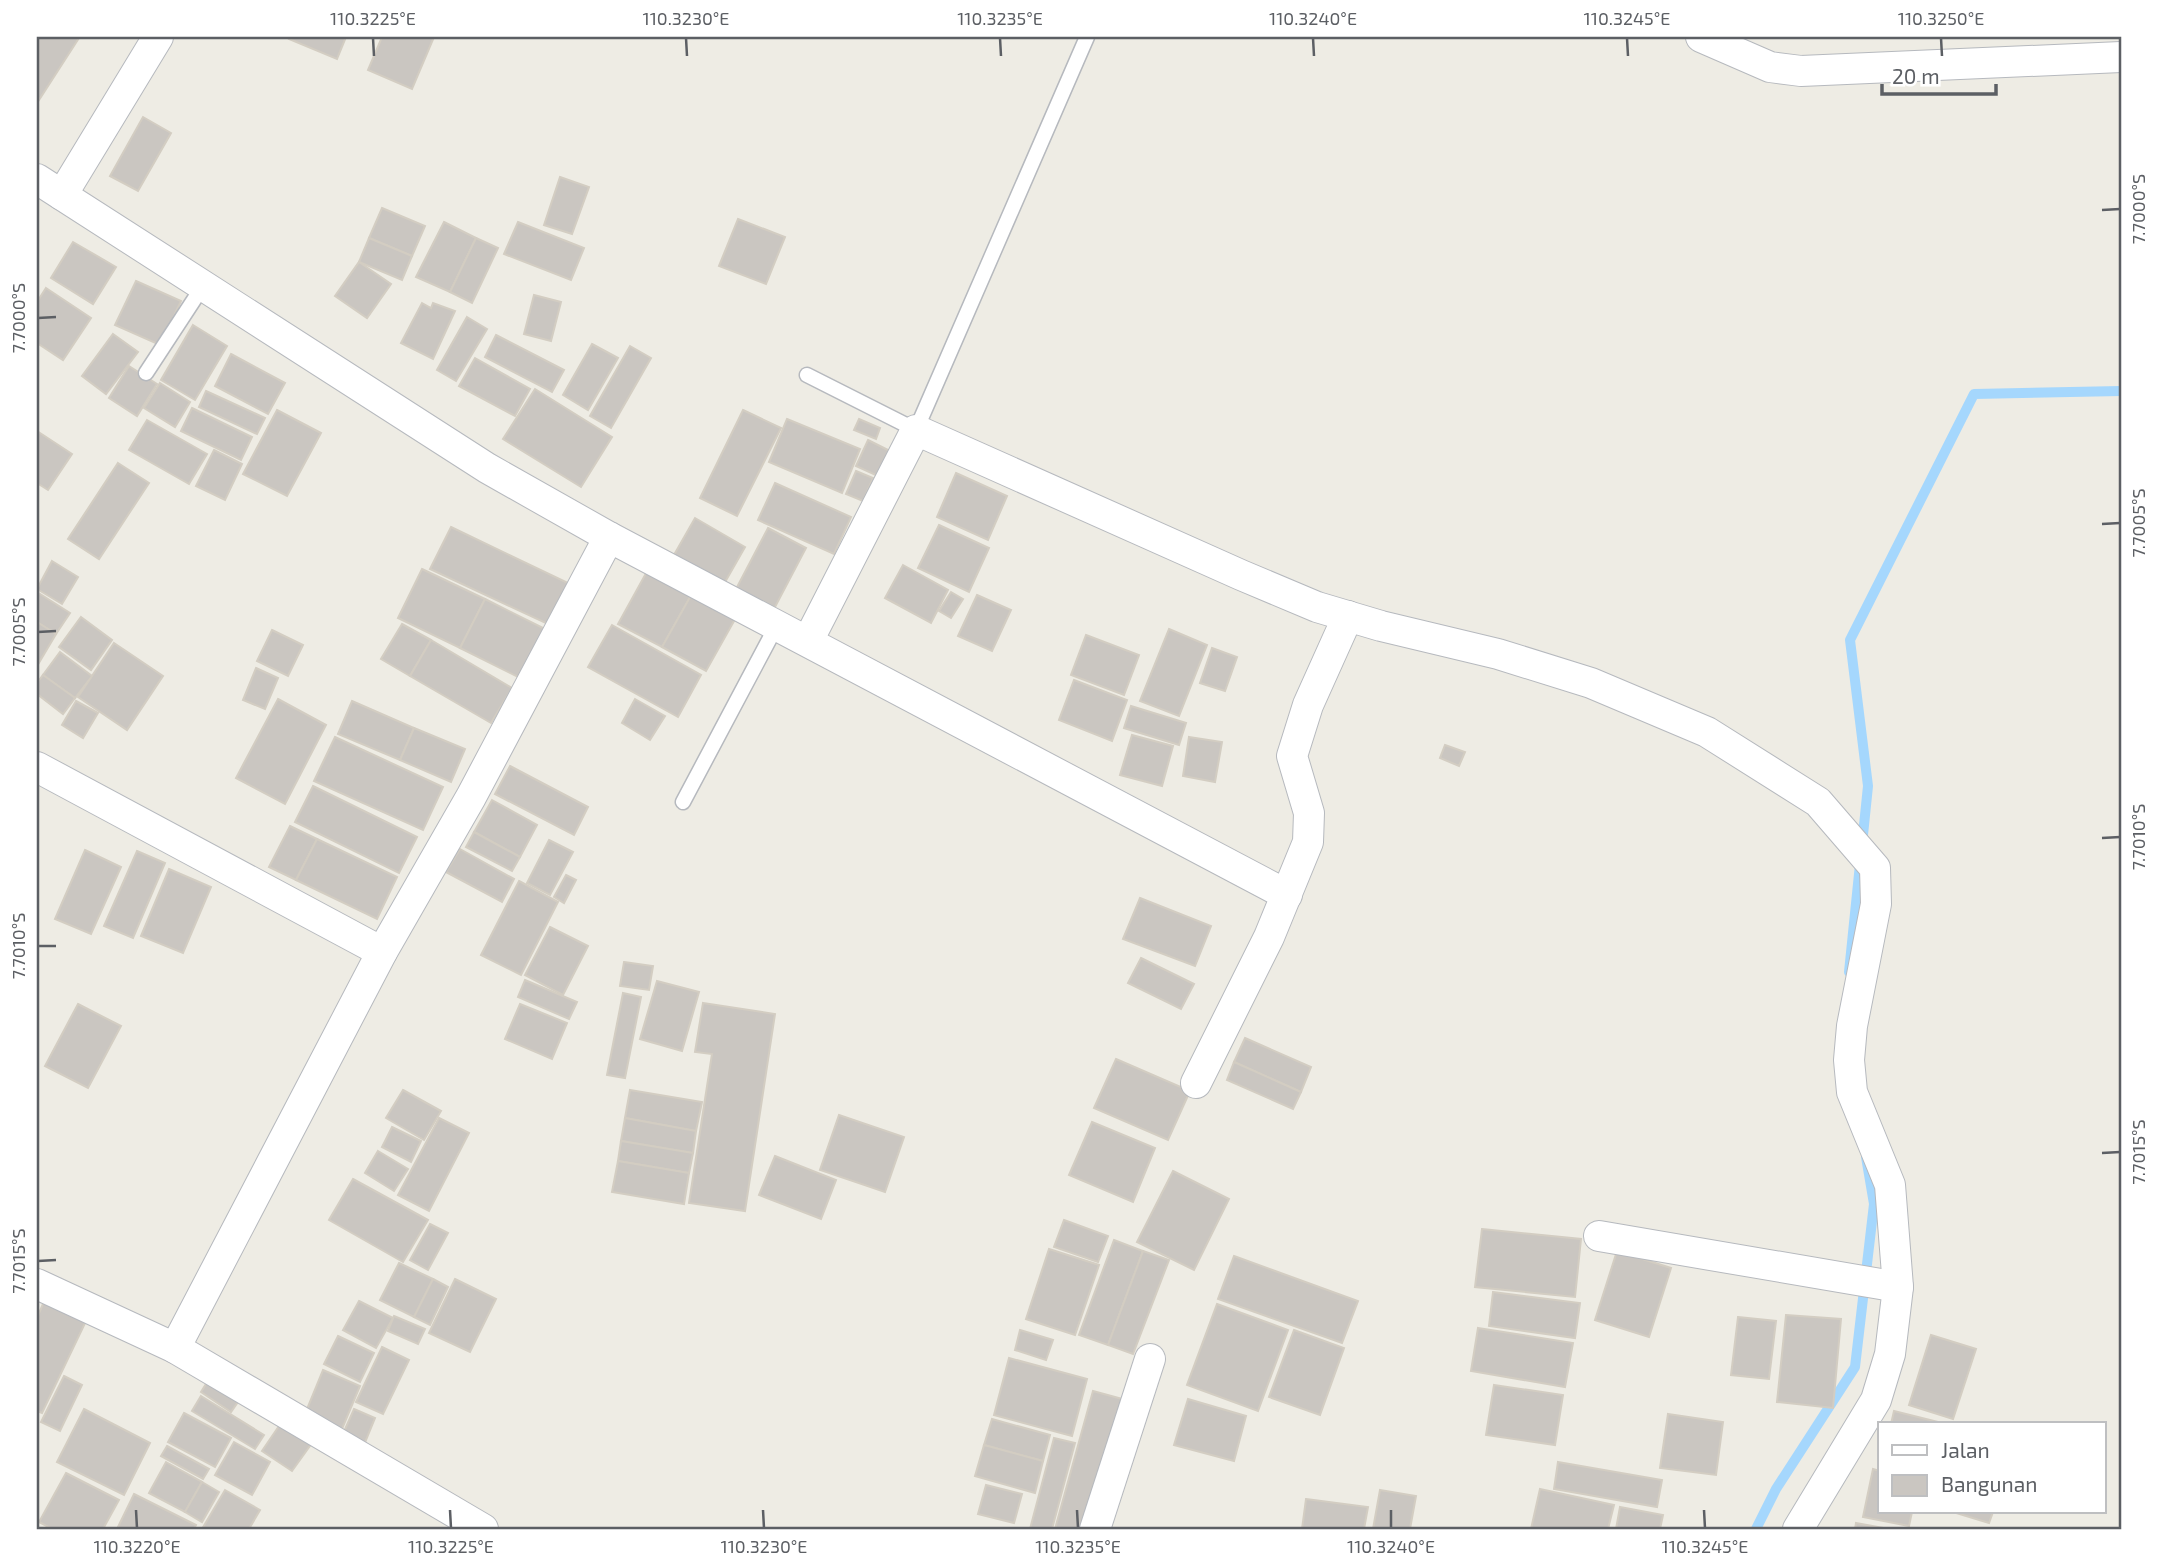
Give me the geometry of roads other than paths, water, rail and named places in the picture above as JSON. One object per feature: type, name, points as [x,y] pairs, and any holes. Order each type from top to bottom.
[{"type":"street","points":[[158,37],[49,187],[487,468],[609,537],[1287,895]]},
{"type":"street","points":[[1701,37],[1770,67],[1801,71],[2121,57]]},
{"type":"street","points":[[808,641],[916,430],[1241,575],[1348,616],[1498,654],[1591,683],[1707,732],[1818,802],[1875,868],[1875,904],[1852,1026],[1849,1060],[1852,1092],[1890,1185],[1898,1287],[1890,1354],[1877,1400],[1798,1529]]},
{"type":"street","points":[[175,1348],[382,952],[471,797],[609,537]]},
{"type":"street","points":[[1196,1083],[1287,895],[1308,842],[1309,813],[1292,756],[1308,705],[1348,616]]},
{"type":"street","points":[[37,767],[382,952]]},
{"type":"street","points":[[1599,1236],[1898,1287]]},
{"type":"street","points":[[37,1284],[175,1348],[483,1529]]},
{"type":"street","points":[[1095,1529],[1150,1359]]},
{"type":"lane","points":[[807,375],[916,430],[1087,37]]},
{"type":"lane","points":[[146,373],[203,286]]},
{"type":"lane","points":[[683,802],[776,625]]},
{"type":"waterway","points":[[1849,972],[1868,786],[1850,640],[1974,394],[2121,391]]},
{"type":"waterway","points":[[1756,1529],[1776,1489],[1855,1367],[1874,1204],[1866,1157]]}]
